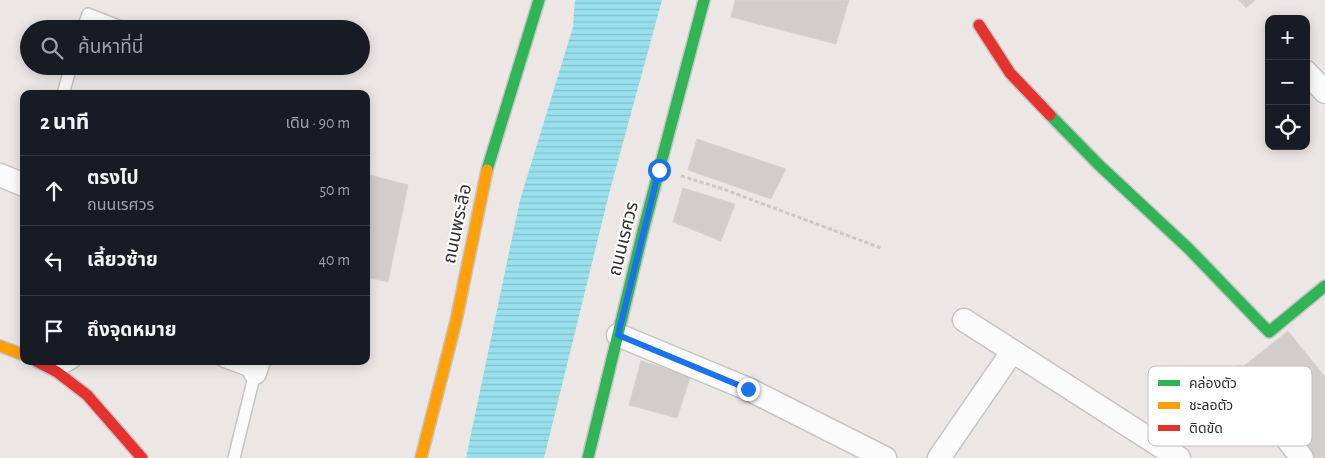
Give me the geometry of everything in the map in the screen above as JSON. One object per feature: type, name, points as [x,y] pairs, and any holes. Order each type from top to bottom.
[{"type":"street","name":"ถนนพระลือ","points":[[421,458],[456,321],[489,163],[539,0]]},
{"type":"street","name":"ถนนเรศวร","points":[[588,458],[659,170],[704,0]]},
{"type":"street","points":[[979,25],[1010,73],[1099,165],[1189,249],[1269,332],[1325,286]]},
{"type":"street","points":[[1310,76],[1325,92]]},
{"type":"street","points":[[0,175],[20,183]]},
{"type":"street","points":[[964,320],[1148,438]]},
{"type":"street","points":[[618,335],[748,389],[885,458]]},
{"type":"street","points":[[0,346],[20,354]]},
{"type":"street","points":[[938,458],[1012,352]]},
{"type":"street","points":[[44,365],[57,372],[87,395],[142,458]]},
{"type":"street","points":[[1160,446],[1179,458]]},
{"type":"street","points":[[1293,446],[1302,458]]},
{"type":"lane","points":[[86,20],[88,14],[103,20]]},
{"type":"lane","points":[[64,90],[68,75]]},
{"type":"lane","points":[[57,372],[68,365]]},
{"type":"lane","points":[[234,458],[257,367]]},
{"type":"path","points":[[659,170],[724,189],[882,248]]},
{"type":"water","points":[[575,0],[662,0],[610,190],[544,458],[466,458],[520,200],[573,27]]},
{"type":"building","points":[[735,0],[849,0],[836,44],[731,17]]},
{"type":"building","points":[[1239,0],[1255,0],[1246,8]]},
{"type":"building","points":[[697,139],[786,169],[771,199],[688,170]]},
{"type":"building","points":[[370,175],[408,185],[388,282],[370,278]]},
{"type":"building","points":[[683,188],[735,204],[721,241],[673,222]]},
{"type":"building","points":[[1288,331],[1325,377],[1325,458],[1312,458],[1302,446],[1312,446],[1312,366],[1244,366]]},
{"type":"building","points":[[641,361],[691,375],[677,418],[629,405]]},
{"type":"traffic: fast","points":[[487,170],[539,0]]},
{"type":"traffic: fast","points":[[588,458],[643,231],[704,0]]},
{"type":"traffic: fast","points":[[1050,115],[1099,165],[1189,249],[1269,332],[1325,286]]},
{"type":"traffic: slow","points":[[421,458],[456,321],[487,170]]},
{"type":"traffic: slow","points":[[0,346],[20,354]]},
{"type":"traffic: jam","points":[[979,25],[1010,73],[1050,115]]},
{"type":"traffic: jam","points":[[44,365],[57,372],[87,395],[142,458]]},
{"type":"route","points":[[659,170],[618,335],[748,389]]}]
